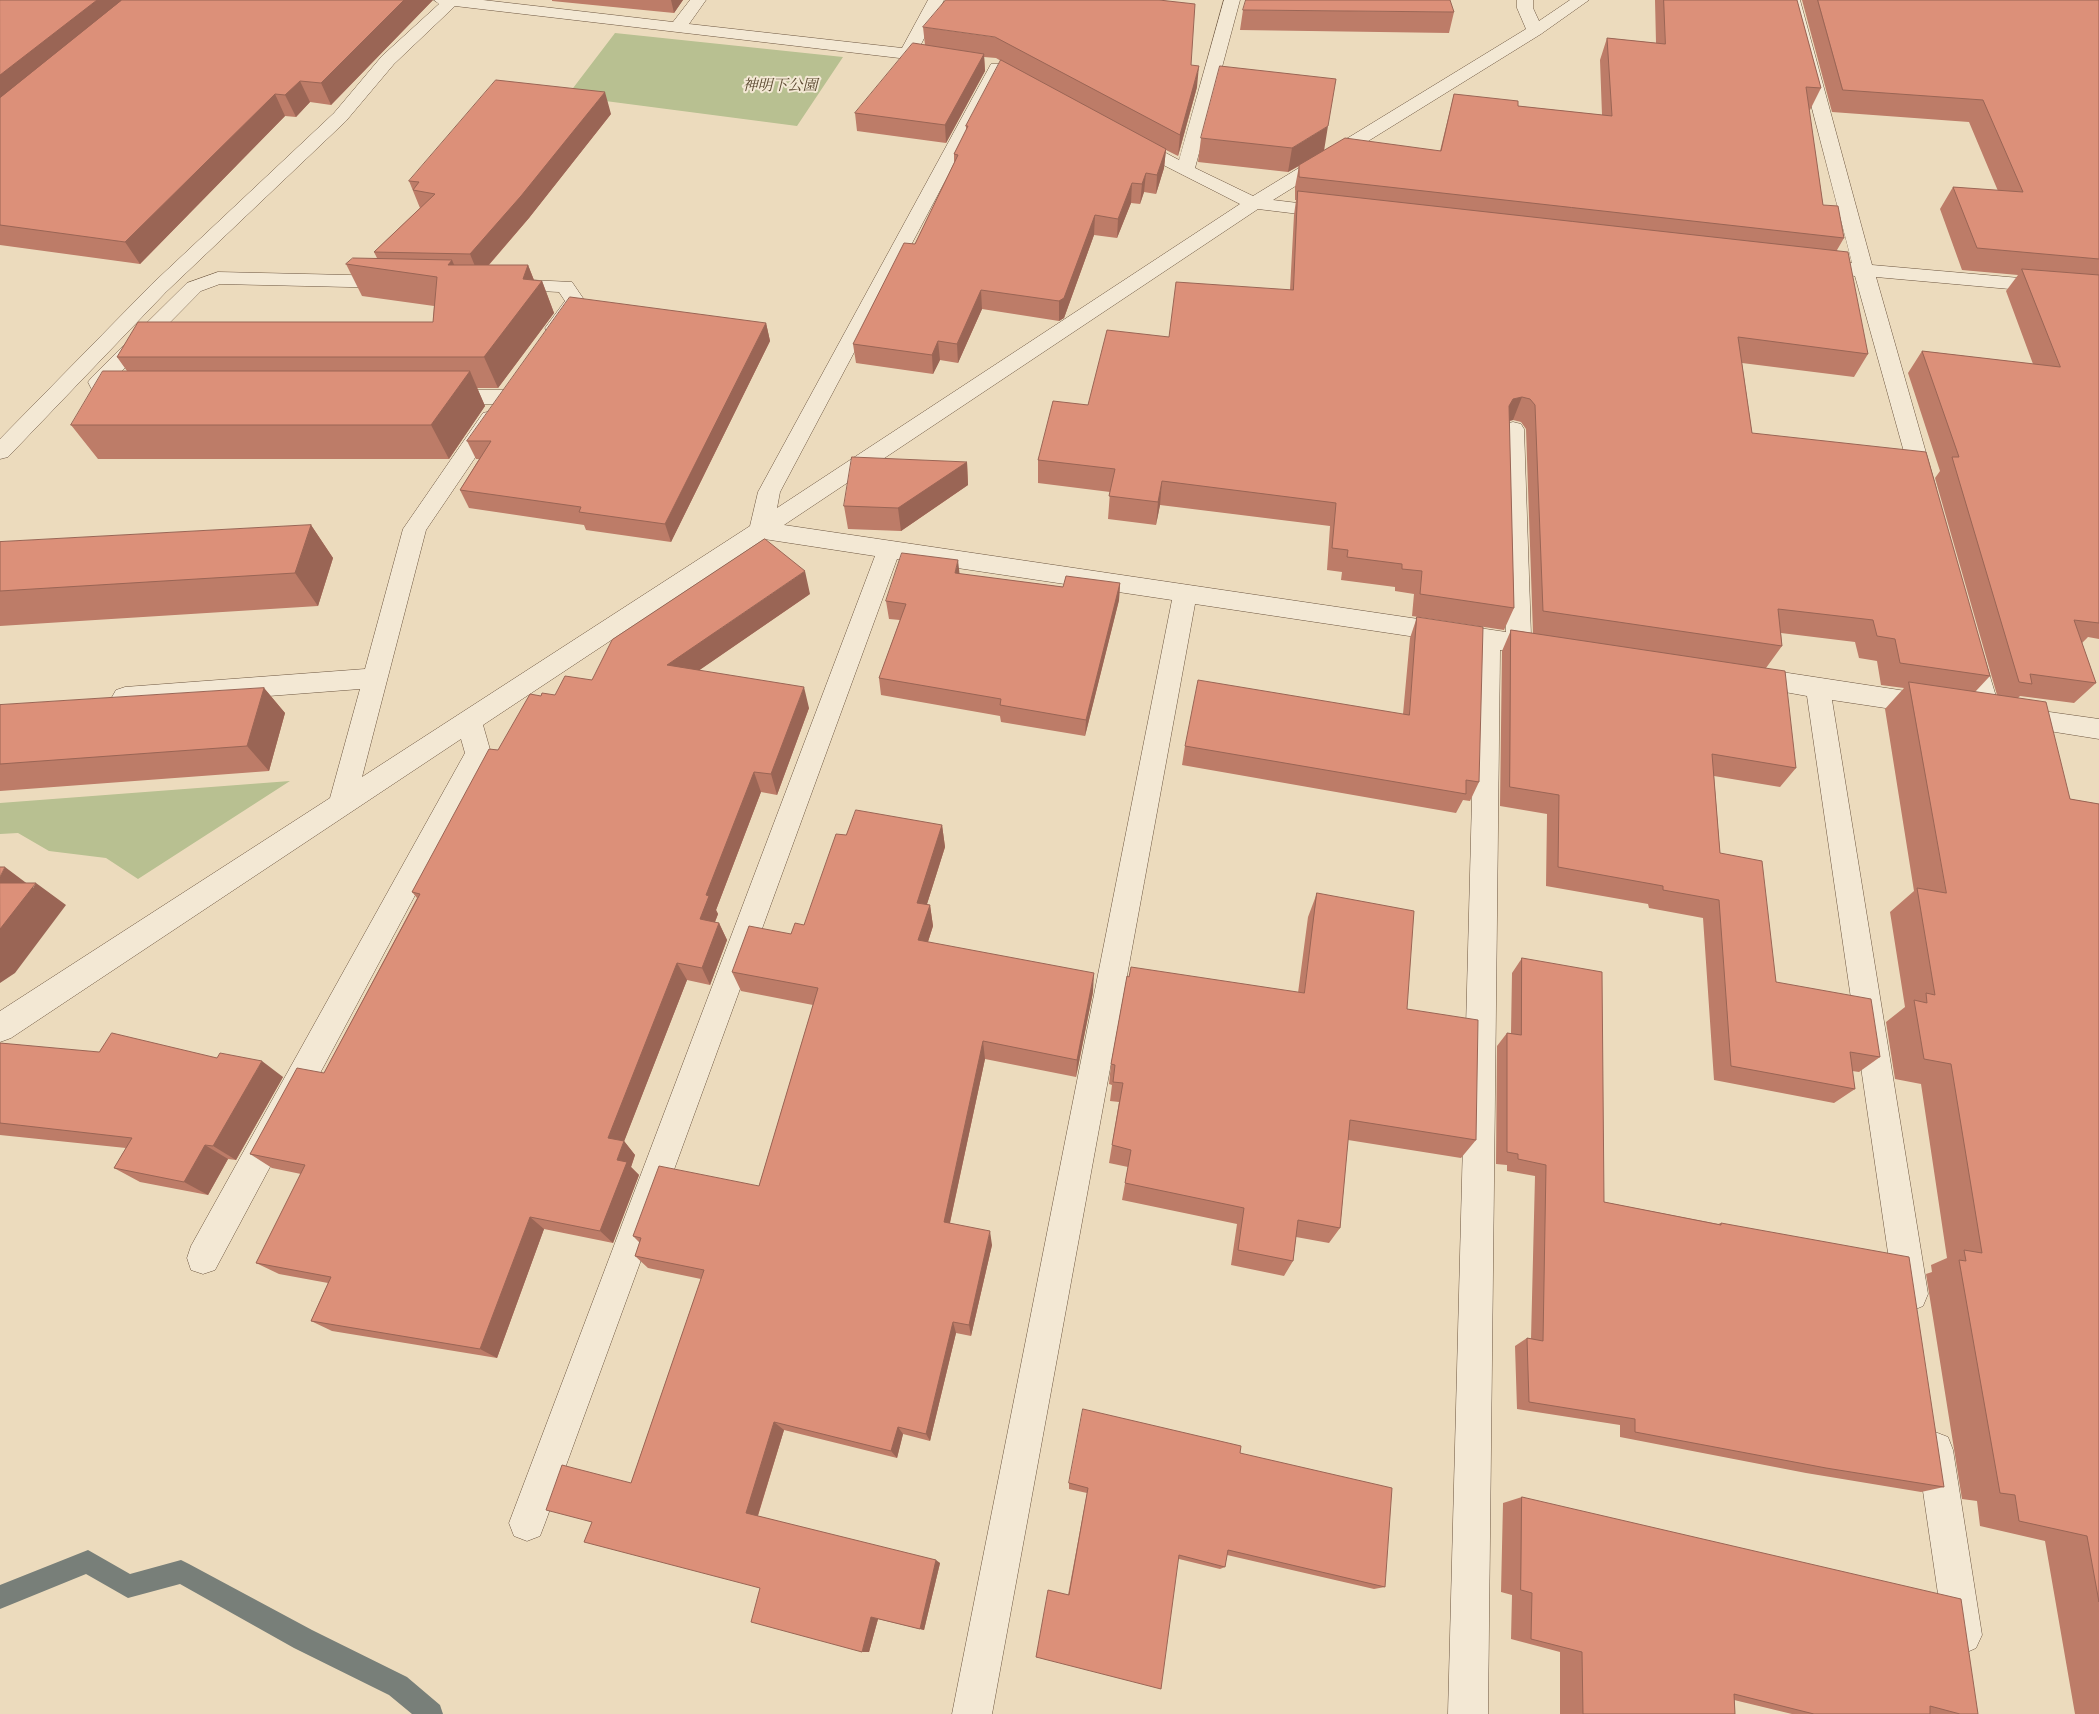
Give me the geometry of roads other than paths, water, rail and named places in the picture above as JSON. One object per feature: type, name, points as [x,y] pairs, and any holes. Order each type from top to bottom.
[{"type":"street","points":[[0,452],[159,288],[340,116],[388,60],[449,0],[908,52],[962,60]]},
{"type":"street","points":[[678,27],[698,0]]},
{"type":"street","points":[[908,52],[936,0]]},
{"type":"street","points":[[1185,170],[1232,0]]},
{"type":"street","points":[[1525,0],[1525,8],[1535,31]]},
{"type":"street","points":[[0,1028],[760,530],[1254,203],[1535,31],[1580,0]]},
{"type":"street","points":[[1792,0],[1864,271],[1932,512]]},
{"type":"street","points":[[760,530],[769,492],[997,70]]},
{"type":"street","points":[[1116,133],[1185,170],[1254,203],[1352,214]]},
{"type":"street","points":[[1795,264],[2099,291]]},
{"type":"street","points":[[126,397],[106,397],[99,382],[194,287],[218,278],[416,282]]},
{"type":"street","points":[[486,284],[565,286],[575,301],[541,347]]},
{"type":"street","points":[[342,803],[415,529],[519,377]]},
{"type":"street","points":[[425,397],[505,398]]},
{"type":"street","points":[[1513,429],[1519,643]]},
{"type":"street","points":[[760,530],[1567,650]]},
{"type":"street","points":[[527,1523],[889,549]]},
{"type":"street","points":[[972,1714],[1185,593]]},
{"type":"street","points":[[1964,627],[1988,713]]},
{"type":"street","points":[[1468,1714],[1488,638]]},
{"type":"street","points":[[1731,675],[2099,729]]},
{"type":"street","points":[[99,699],[375,678]]},
{"type":"street","points":[[1818,688],[1915,1319]]},
{"type":"street","points":[[203,1258],[478,753],[469,720]]},
{"type":"street","points":[[1930,1418],[1967,1665]]},
{"type":"waterway","points":[[0,1597],[88,1562],[128,1586],[181,1572],[303,1639],[398,1686],[431,1714]]},
{"type":"park label","name":"神明下公園","points":[[780,87]]}]
